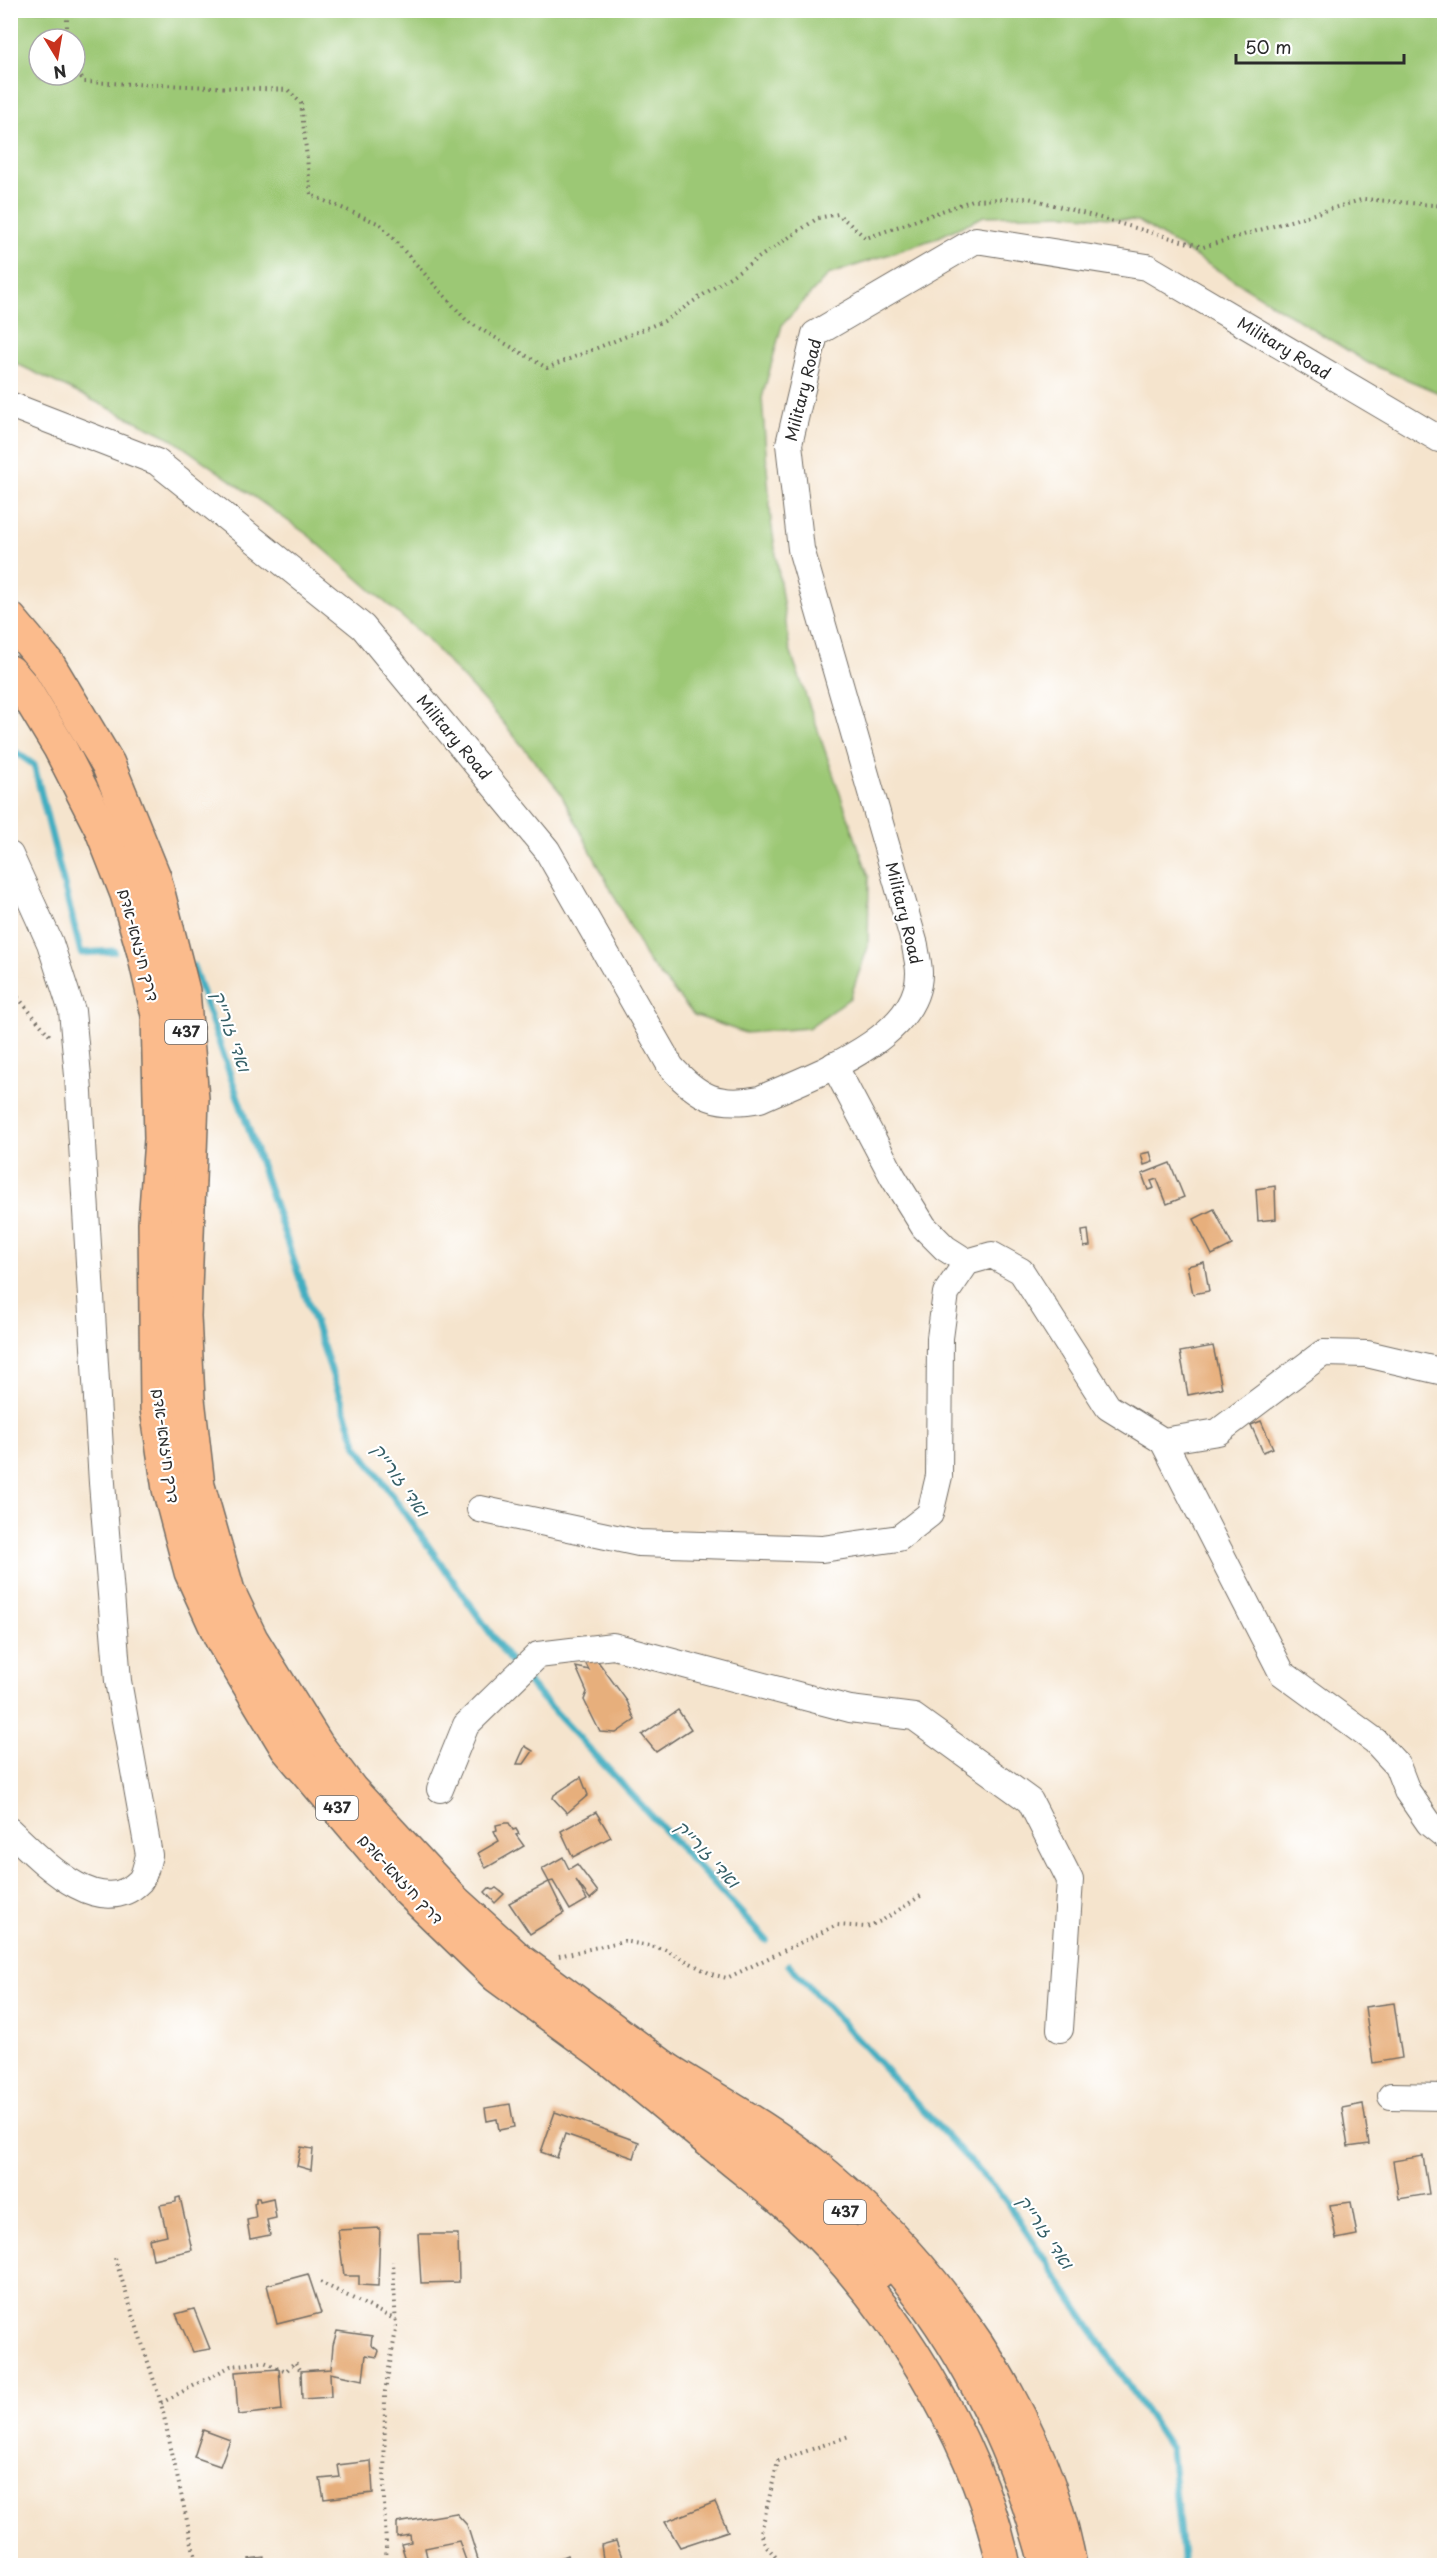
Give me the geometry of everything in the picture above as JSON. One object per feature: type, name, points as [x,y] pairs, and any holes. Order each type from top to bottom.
[{"type":"main road","name":"דרך חיזמא-אדם","points":[[10,619],[48,664],[108,764],[154,877],[183,992],[192,1099],[184,1316],[188,1399],[198,1486],[228,1591],[251,1639],[281,1690],[351,1790],[454,1901],[519,1960],[658,2064]]},
{"type":"main road","name":"דרך חיזמא-אדם","points":[[15,686],[60,748],[101,828],[127,894],[144,953],[158,1015],[161,1139],[155,1223],[157,1408],[169,1489],[191,1572],[222,1641],[257,1700],[287,1748],[327,1798],[408,1890],[497,1976],[604,2054]]},
{"type":"main road","points":[[604,2054],[798,2214],[875,2300],[919,2363],[950,2418],[978,2480],[997,2531],[1004,2565]]},
{"type":"main road","name":"437","points":[[604,2054],[659,2087],[752,2150],[814,2206],[869,2261],[906,2307],[958,2389],[1002,2478],[1029,2565]]},
{"type":"main road","points":[[658,2064],[777,2138],[815,2166],[866,2212],[926,2275],[965,2326],[1005,2391],[1036,2454],[1070,2565]]},
{"type":"main road","name":"437","points":[[658,2064],[763,2136],[883,2250],[920,2297],[974,2380],[995,2420],[1032,2509],[1047,2565]]},
{"type":"street","name":"Military Road","points":[[10,405],[157,462],[363,627],[548,850],[671,1067],[700,1094],[719,1102],[740,1103],[760,1099],[874,1044],[897,1025],[912,1000],[919,974],[911,934],[801,549],[789,444],[814,334],[976,240],[1147,267],[1439,440],[1444,440]]},
{"type":"street","points":[[10,855],[50,943],[72,1011],[78,1076],[102,1483],[118,1681],[149,1855],[141,1880],[123,1892],[97,1895],[65,1879],[10,1831]]},
{"type":"street","points":[[834,1065],[892,1177],[924,1227],[945,1248],[967,1262]]},
{"type":"street","points":[[480,1509],[639,1543],[822,1549],[899,1538],[930,1514],[939,1476],[940,1338],[946,1293],[967,1262],[992,1256],[1021,1271],[1108,1407],[1163,1441],[1282,1673],[1375,1741],[1397,1765],[1407,1791],[1429,1823],[1444,1834]]},
{"type":"street","points":[[1163,1441],[1218,1432],[1323,1353],[1367,1354],[1444,1372]]},
{"type":"street","points":[[440,1789],[466,1725],[538,1655],[613,1646],[850,1709],[914,1718],[1030,1801],[1070,1880],[1060,2029]]},
{"type":"street","points":[[1391,2096],[1444,2097]]},
{"type":"path","points":[[67,10],[67,27]]},
{"type":"path","points":[[87,82],[288,90],[301,103],[311,195],[380,224],[467,321],[547,368],[664,321],[818,218],[838,214],[866,238],[973,200],[1029,198],[1203,247],[1364,199],[1444,206]]},
{"type":"path","points":[[10,988],[55,1042]]},
{"type":"path","points":[[559,1956],[624,1941],[664,1949],[711,1974],[727,1978],[837,1925],[867,1927],[921,1895]]},
{"type":"path","points":[[115,2258],[161,2403],[197,2565]]},
{"type":"path","points":[[387,2565],[384,2503],[385,2391],[396,2320],[393,2261]]},
{"type":"path","points":[[320,2282],[396,2320]]},
{"type":"path","points":[[161,2403],[231,2366],[264,2362],[286,2371],[295,2361],[301,2371]]},
{"type":"path","points":[[783,2565],[765,2544],[761,2532],[778,2461],[849,2436]]},
{"type":"green space","points":[[11,10],[1444,11],[1444,395],[1368,363],[1138,221],[1068,214],[984,216],[934,239],[828,275],[782,325],[762,398],[771,521],[790,650],[869,877],[868,947],[850,998],[808,1028],[745,1033],[694,1015],[648,961],[560,792],[496,714],[425,637],[308,535],[169,437],[11,361]]},
{"type":"building","points":[[1150,1152],[1153,1162],[1144,1165],[1141,1154]]},
{"type":"building","points":[[1170,1163],[1184,1197],[1167,1204],[1157,1179],[1151,1181],[1154,1188],[1148,1190],[1142,1174]]},
{"type":"building","points":[[1275,1186],[1276,1219],[1258,1221],[1256,1189]]},
{"type":"building","points":[[1214,1209],[1232,1245],[1212,1255],[1194,1219]]},
{"type":"building","points":[[1088,1230],[1090,1246],[1084,1247],[1082,1231]]},
{"type":"building","points":[[1204,1262],[1209,1291],[1193,1294],[1187,1266]]},
{"type":"building","points":[[1213,1346],[1222,1388],[1188,1395],[1180,1352]]},
{"type":"building","points":[[1261,1421],[1273,1448],[1263,1452],[1251,1425]]},
{"type":"building","points":[[594,1656],[627,1701],[635,1720],[616,1733],[600,1732],[584,1700],[587,1692],[576,1667],[589,1670],[585,1662]]},
{"type":"building","points":[[678,1710],[691,1729],[656,1752],[642,1735]]},
{"type":"building","points":[[525,1746],[533,1751],[524,1764],[517,1764]]},
{"type":"building","points":[[581,1777],[588,1795],[567,1813],[553,1798],[554,1795]]},
{"type":"building","points":[[596,1812],[611,1837],[573,1857],[561,1831]]},
{"type":"building","points":[[509,1823],[513,1830],[516,1829],[519,1834],[516,1835],[524,1846],[486,1868],[478,1853],[499,1841],[494,1831],[497,1830],[496,1825]]},
{"type":"building","points":[[563,1857],[569,1869],[577,1864],[598,1892],[590,1899],[576,1880],[587,1900],[570,1910],[553,1881],[549,1882],[542,1869]]},
{"type":"building","points":[[549,1882],[564,1913],[530,1934],[509,1903]]},
{"type":"building","points":[[489,1888],[493,1890],[496,1888],[504,1894],[495,1903],[485,1892]]},
{"type":"building","points":[[1394,2003],[1402,2058],[1373,2063],[1365,2007]]},
{"type":"building","points":[[510,2104],[514,2127],[499,2130],[497,2119],[487,2121],[485,2108]]},
{"type":"building","points":[[1363,2104],[1369,2144],[1348,2147],[1342,2108]]},
{"type":"building","points":[[555,2112],[639,2142],[634,2158],[565,2134],[557,2158],[541,2152]]},
{"type":"building","points":[[301,2147],[313,2149],[311,2170],[297,2166]]},
{"type":"building","points":[[1423,2156],[1429,2194],[1399,2199],[1393,2161]]},
{"type":"building","points":[[180,2197],[192,2250],[153,2259],[149,2239],[167,2235],[160,2205],[176,2202],[176,2198]]},
{"type":"building","points":[[256,2198],[260,2201],[273,2198],[276,2218],[267,2220],[270,2235],[250,2239],[247,2220],[256,2218],[254,2203]]},
{"type":"building","points":[[1351,2202],[1357,2235],[1336,2239],[1330,2205]]},
{"type":"building","points":[[380,2228],[378,2286],[359,2285],[359,2276],[344,2276],[338,2230]]},
{"type":"building","points":[[418,2234],[458,2234],[459,2282],[421,2283]]},
{"type":"building","points":[[308,2274],[321,2313],[277,2324],[267,2285]]},
{"type":"building","points":[[194,2309],[210,2349],[193,2352],[176,2314]]},
{"type":"building","points":[[337,2331],[372,2336],[371,2345],[379,2351],[377,2357],[366,2355],[363,2380],[330,2373],[331,2397],[302,2399],[301,2371],[331,2369]]},
{"type":"building","points":[[279,2369],[282,2410],[238,2415],[235,2372]]},
{"type":"building","points":[[203,2430],[230,2440],[220,2466],[194,2457]]},
{"type":"building","points":[[371,2461],[373,2493],[324,2499],[320,2479],[340,2477],[338,2465]]},
{"type":"building","points":[[715,2502],[728,2531],[680,2547],[665,2522]]},
{"type":"building","points":[[456,2513],[467,2525],[480,2566],[468,2566],[459,2541],[425,2548],[429,2566],[408,2566],[401,2544],[411,2542],[410,2535],[397,2537],[397,2523]]},
{"type":"building","points":[[616,2541],[623,2560],[604,2566],[601,2545]]},
{"type":"building","points":[[568,2555],[572,2566],[555,2566],[553,2561]]},
{"type":"building","points":[[264,2557],[266,2566],[250,2566],[249,2559]]},
{"type":"waterway","name":"ואדי זורייק","points":[[10,748],[34,765],[81,953],[114,951]]},
{"type":"waterway","name":"ואדי זורייק","points":[[193,966],[357,1446],[516,1669]]},
{"type":"waterway","name":"ואדי זורייק","points":[[523,1677],[766,1940]]},
{"type":"waterway","name":"ואדי זורייק","points":[[789,1965],[1004,2198],[1171,2449],[1183,2566]]}]
